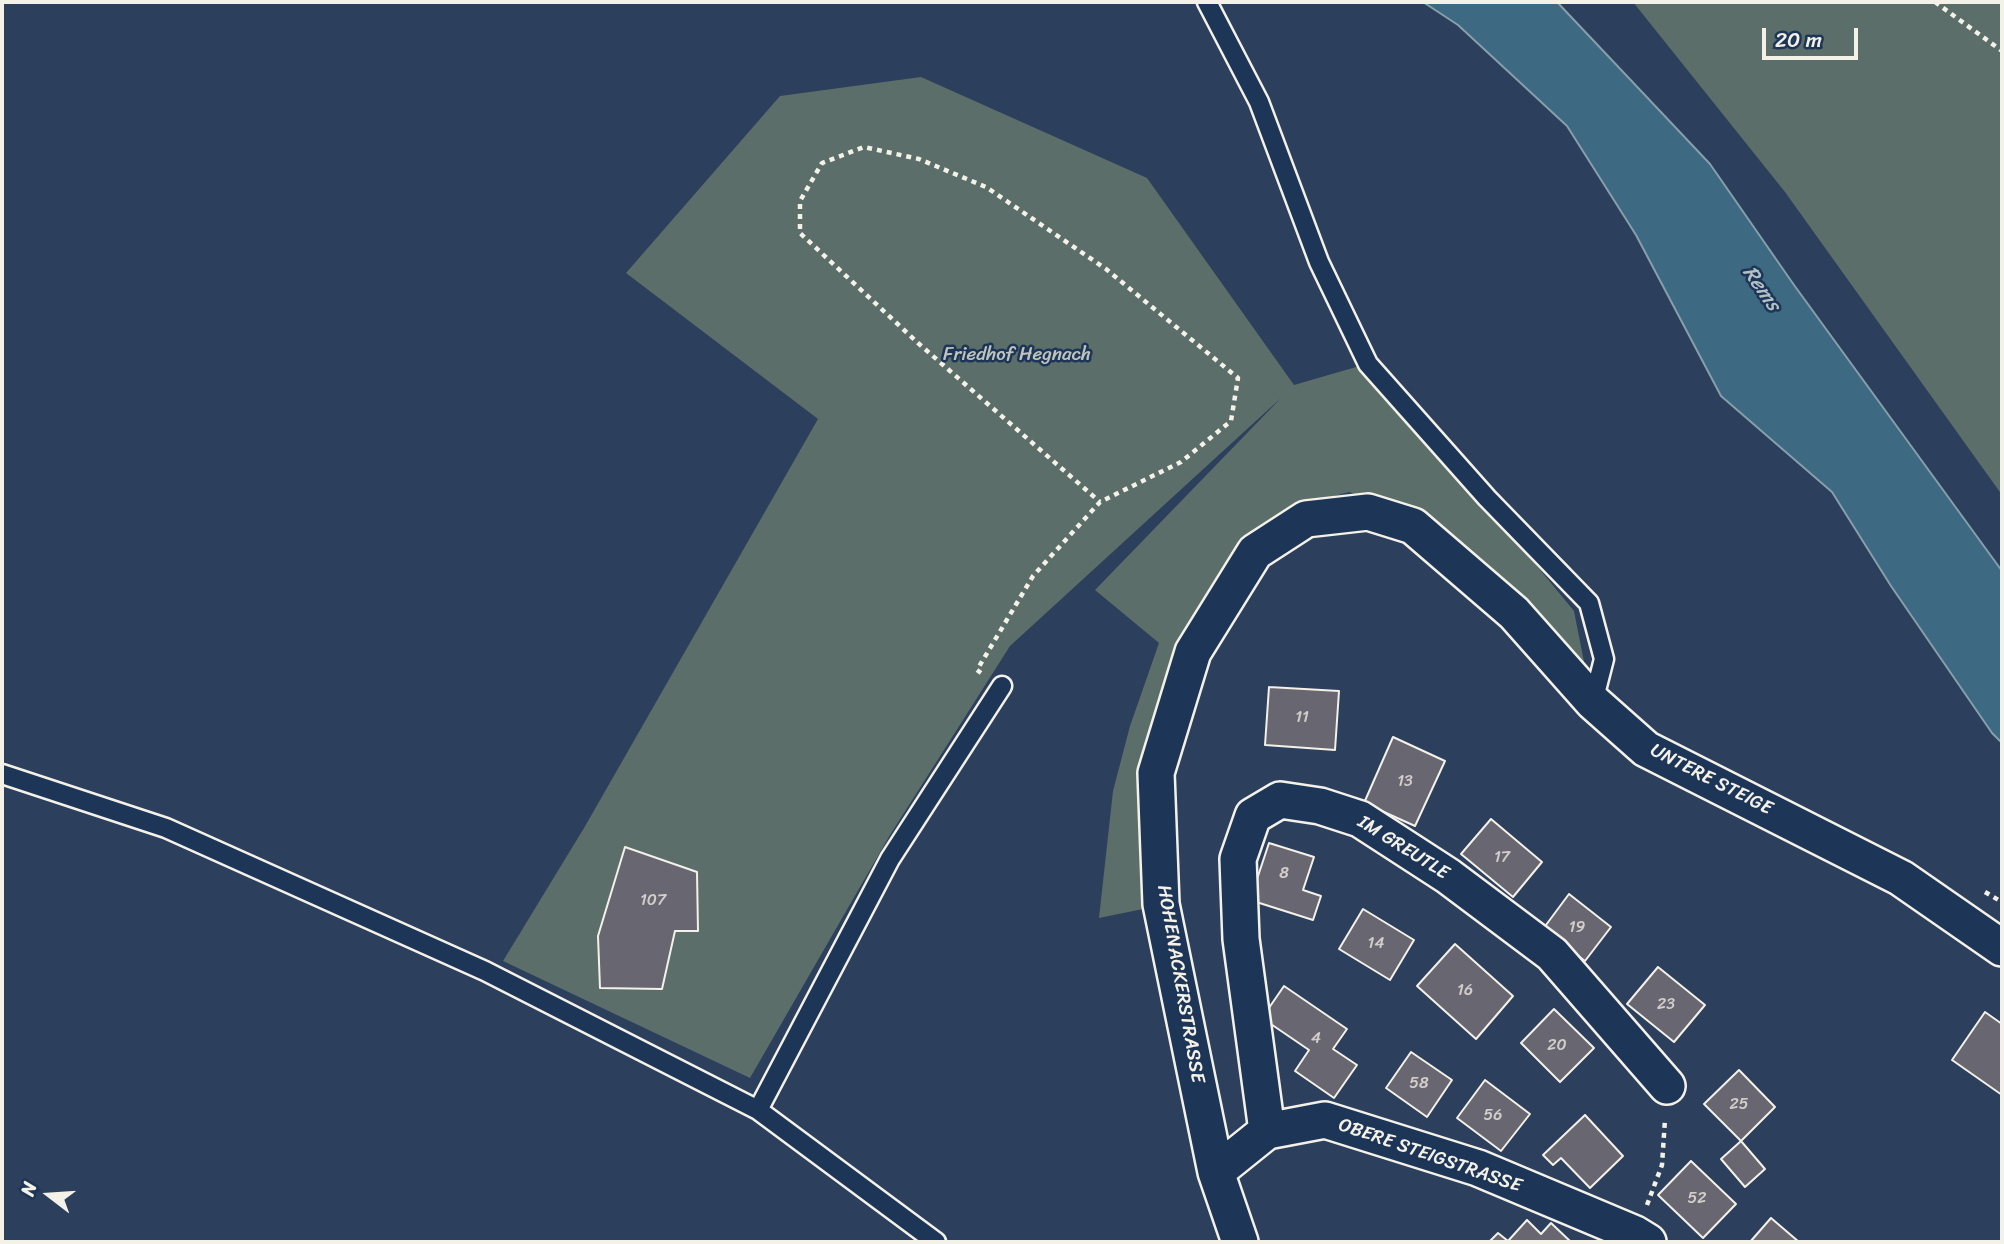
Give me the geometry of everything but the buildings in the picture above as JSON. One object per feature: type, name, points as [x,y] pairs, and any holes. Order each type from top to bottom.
[{"type":"street","name":"UNTERE STEIGE","points":[[1306,519],[1368,512],[1413,526],[1514,613],[1593,702],[1646,748],[1901,878],[2002,948]]},
{"type":"street","name":"HOHENACKERSTRASSE","points":[[1240,1242],[1216,1172],[1161,904],[1156,773],[1193,652],[1255,552],[1306,519]]},
{"type":"street","name":"IM GREUTLE","points":[[1267,1131],[1241,939],[1238,859],[1253,816],[1280,800],[1321,806],[1360,819],[1448,876],[1552,954],[1667,1086]]},
{"type":"street","name":"OBERE STEIGSTRASSE","points":[[1216,1172],[1267,1131],[1325,1120],[1478,1168],[1637,1239]]},
{"type":"lane","points":[[1207,2],[1259,102],[1319,262],[1368,364],[1487,498],[1589,603],[1604,659],[1593,702]]},
{"type":"lane","points":[[758,1110],[890,859],[1002,686]]},
{"type":"lane","points":[[2,774],[166,828],[485,971],[758,1110],[936,1242]]},
{"type":"path","points":[[1935,2],[2002,51]]},
{"type":"path","points":[[1002,686],[977,670],[1033,576],[1100,502],[1181,462],[1231,422],[1238,378],[1106,269],[986,187],[919,159],[864,147],[822,163],[800,201],[800,233],[918,343],[1100,502]]},
{"type":"path","points":[[1637,1239],[1662,1165],[1667,1086]]},
{"type":"green space","points":[[1633,2],[2002,2],[2002,495],[1785,192]]},
{"type":"green space","name":"Friedhof Hegnach","points":[[921,77],[1147,178],[1294,385],[1363,365],[1485,503],[1574,611],[1590,692],[1413,515],[1349,492],[1308,503],[1193,628],[1153,907],[1099,918],[1113,791],[1130,726],[1159,643],[1095,590],[1281,398],[1010,646],[890,835],[750,1078],[503,961],[584,828],[818,419],[626,273],[780,96]]},
{"type":"water","name":"Rems","points":[[1423,2],[1557,2],[1710,164],[1794,285],[2002,571],[2002,743],[1992,733],[1891,586],[1832,492],[1721,396],[1636,235],[1567,126],[1458,25]]}]
